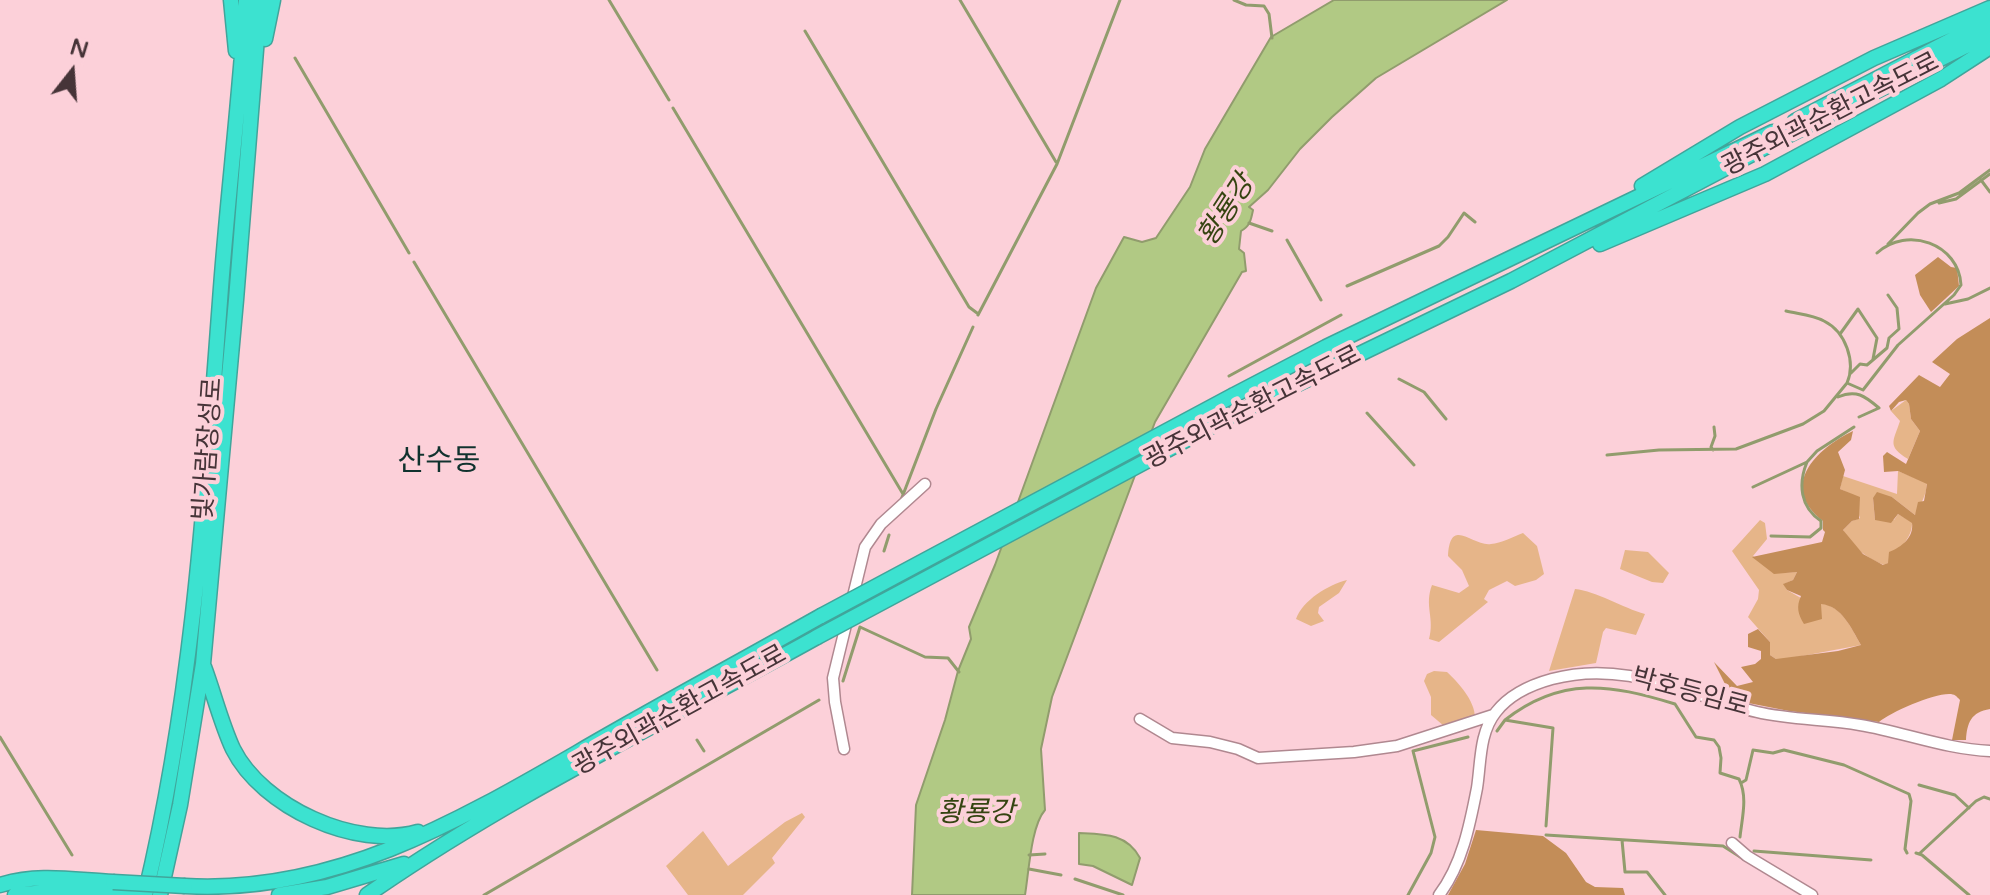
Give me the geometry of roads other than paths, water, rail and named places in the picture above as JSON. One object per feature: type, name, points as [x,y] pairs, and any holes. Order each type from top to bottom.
[{"type":"highway","points":[[231,0],[238,80]]},
{"type":"highway","name":"빛가람장성로","points":[[145,895],[172,772],[200,565],[246,0]]},
{"type":"highway","name":"빛가람장성로","points":[[160,895],[180,805],[203,664],[260,0]]},
{"type":"highway","points":[[254,90],[273,0]]},
{"type":"highway","points":[[1565,232],[1740,127],[1874,58],[1990,8]]},
{"type":"highway","name":"광주외곽순환고속도로","points":[[522,792],[821,616],[1234,395],[1326,347],[1770,134],[1990,20]]},
{"type":"highway","name":"광주외곽순환고속도로","points":[[522,792],[559,764],[817,637],[1227,418],[1511,281],[1779,140],[1990,34]]},
{"type":"highway","points":[[1511,281],[1765,174],[1941,79],[1990,47]]},
{"type":"highway","points":[[203,664],[234,750],[255,778],[274,796],[307,817],[359,834],[402,837],[449,823]]},
{"type":"highway","points":[[15,895],[112,888],[247,887],[298,878],[355,864],[391,851],[522,792]]},
{"type":"highway","points":[[367,895],[522,792]]},
{"type":"highway","points":[[279,895],[327,887],[416,861]]},
{"type":"highway","points":[[0,885],[19,879],[55,876],[136,895]]},
{"type":"street","points":[[844,749],[833,678],[865,547],[881,524],[925,484]]},
{"type":"street","name":"박호등임로","points":[[1493,715],[1522,690],[1575,673],[1599,672],[1654,680],[1773,715],[1860,725],[1952,747],[1990,751]]},
{"type":"street","points":[[1140,719],[1172,738],[1210,742],[1258,758],[1397,746],[1493,715]]},
{"type":"street","points":[[1439,895],[1452,876],[1461,853],[1485,736],[1493,715]]},
{"type":"street","points":[[1732,843],[1747,856],[1812,895]]},
{"type":"water","name":"황룡강","points":[[1334,0],[1507,0],[1376,78],[1300,149],[1268,190],[1249,207],[1253,210],[1252,217],[1241,231],[1239,249],[1244,253],[1246,271],[1242,272],[1155,422],[1052,697],[1041,749],[1045,810],[1034,838],[1025,895],[912,895],[916,805],[971,639],[969,627],[995,565],[1096,288],[1124,237],[1142,242],[1156,238],[1190,187],[1205,149],[1271,37]]},
{"type":"water","points":[[1079,833],[1114,836],[1135,850],[1140,858],[1132,885],[1093,866],[1079,864]]},
{"type":"waterway","points":[[609,0],[669,100]]},
{"type":"waterway","points":[[960,0],[1056,162]]},
{"type":"waterway","points":[[978,315],[1057,164],[1120,0]]},
{"type":"waterway","points":[[1234,0],[1246,5],[1264,6],[1269,14],[1272,38]]},
{"type":"waterway","points":[[805,31],[969,307],[977,313]]},
{"type":"waterway","points":[[295,58],[409,253]]},
{"type":"waterway","points":[[673,108],[903,494]]},
{"type":"waterway","points":[[1888,244],[1930,204],[1959,193],[1990,170]]},
{"type":"waterway","points":[[1939,203],[1956,199],[1990,174]]},
{"type":"waterway","points":[[1981,180],[1990,192]]},
{"type":"waterway","points":[[1347,286],[1439,246],[1464,213],[1475,222]]},
{"type":"waterway","points":[[1249,223],[1272,231]]},
{"type":"waterway","points":[[1287,240],[1321,300]]},
{"type":"waterway","points":[[1607,455],[1659,450],[1736,449],[1803,424],[1824,411],[1847,383],[1863,390],[1898,345],[1954,295],[1961,285],[1951,259],[1930,243],[1902,240],[1877,253]]},
{"type":"waterway","points":[[414,262],[657,670]]},
{"type":"waterway","points":[[1945,304],[1968,299],[1990,288]]},
{"type":"waterway","points":[[1851,373],[1860,364],[1867,365],[1887,348],[1889,338],[1899,329],[1897,308],[1888,295]]},
{"type":"waterway","points":[[1840,334],[1858,309],[1877,338],[1873,359]]},
{"type":"waterway","points":[[1786,311],[1820,319],[1838,332],[1849,357],[1847,383]]},
{"type":"waterway","points":[[1229,376],[1341,315]]},
{"type":"waterway","points":[[901,500],[936,409],[973,327]]},
{"type":"waterway","points":[[1399,379],[1424,392],[1446,419]]},
{"type":"waterway","points":[[1838,397],[1860,395],[1879,408],[1859,417]]},
{"type":"waterway","points":[[1367,413],[1414,465]]},
{"type":"waterway","points":[[1713,450],[1714,427]]},
{"type":"waterway","points":[[1753,487],[1807,462],[1817,451],[1854,427]]},
{"type":"waterway","points":[[1771,536],[1810,537],[1821,528],[1821,521],[1809,509],[1803,494],[1802,479],[1807,462]]},
{"type":"waterway","points":[[884,551],[889,535]]},
{"type":"waterway","points":[[843,681],[860,627],[925,657],[948,658],[959,672]]},
{"type":"waterway","points":[[1505,720],[1546,696],[1587,688],[1629,692],[1675,704],[1696,737],[1714,740],[1719,747],[1720,773],[1739,779],[1744,800],[1740,837]]},
{"type":"waterway","points":[[484,895],[819,700]]},
{"type":"waterway","points":[[1497,731],[1505,720],[1553,728],[1546,826]]},
{"type":"waterway","points":[[0,737],[72,855]]},
{"type":"waterway","points":[[1408,895],[1431,853],[1435,837],[1413,751],[1468,737]]},
{"type":"waterway","points":[[697,740],[704,751]]},
{"type":"waterway","points":[[1741,783],[1746,780],[1753,750],[1773,753],[1784,750],[1844,765],[1909,794],[1907,853]]},
{"type":"waterway","points":[[1919,785],[1955,795],[1969,808]]},
{"type":"waterway","points":[[1919,854],[1976,801],[1984,797],[1990,799]]},
{"type":"waterway","points":[[1546,835],[1723,846],[1745,860]]},
{"type":"waterway","points":[[1622,840],[1625,872],[1647,872],[1665,895]]},
{"type":"waterway","points":[[1754,851],[1871,860]]},
{"type":"waterway","points":[[1916,853],[1969,895]]},
{"type":"waterway","points":[[1029,855],[1045,854]]},
{"type":"waterway","points":[[1029,869],[1061,875]]},
{"type":"waterway","points":[[1075,879],[1123,895]]},
{"type":"district","name":"산수동","points":[[439,462]]}]
